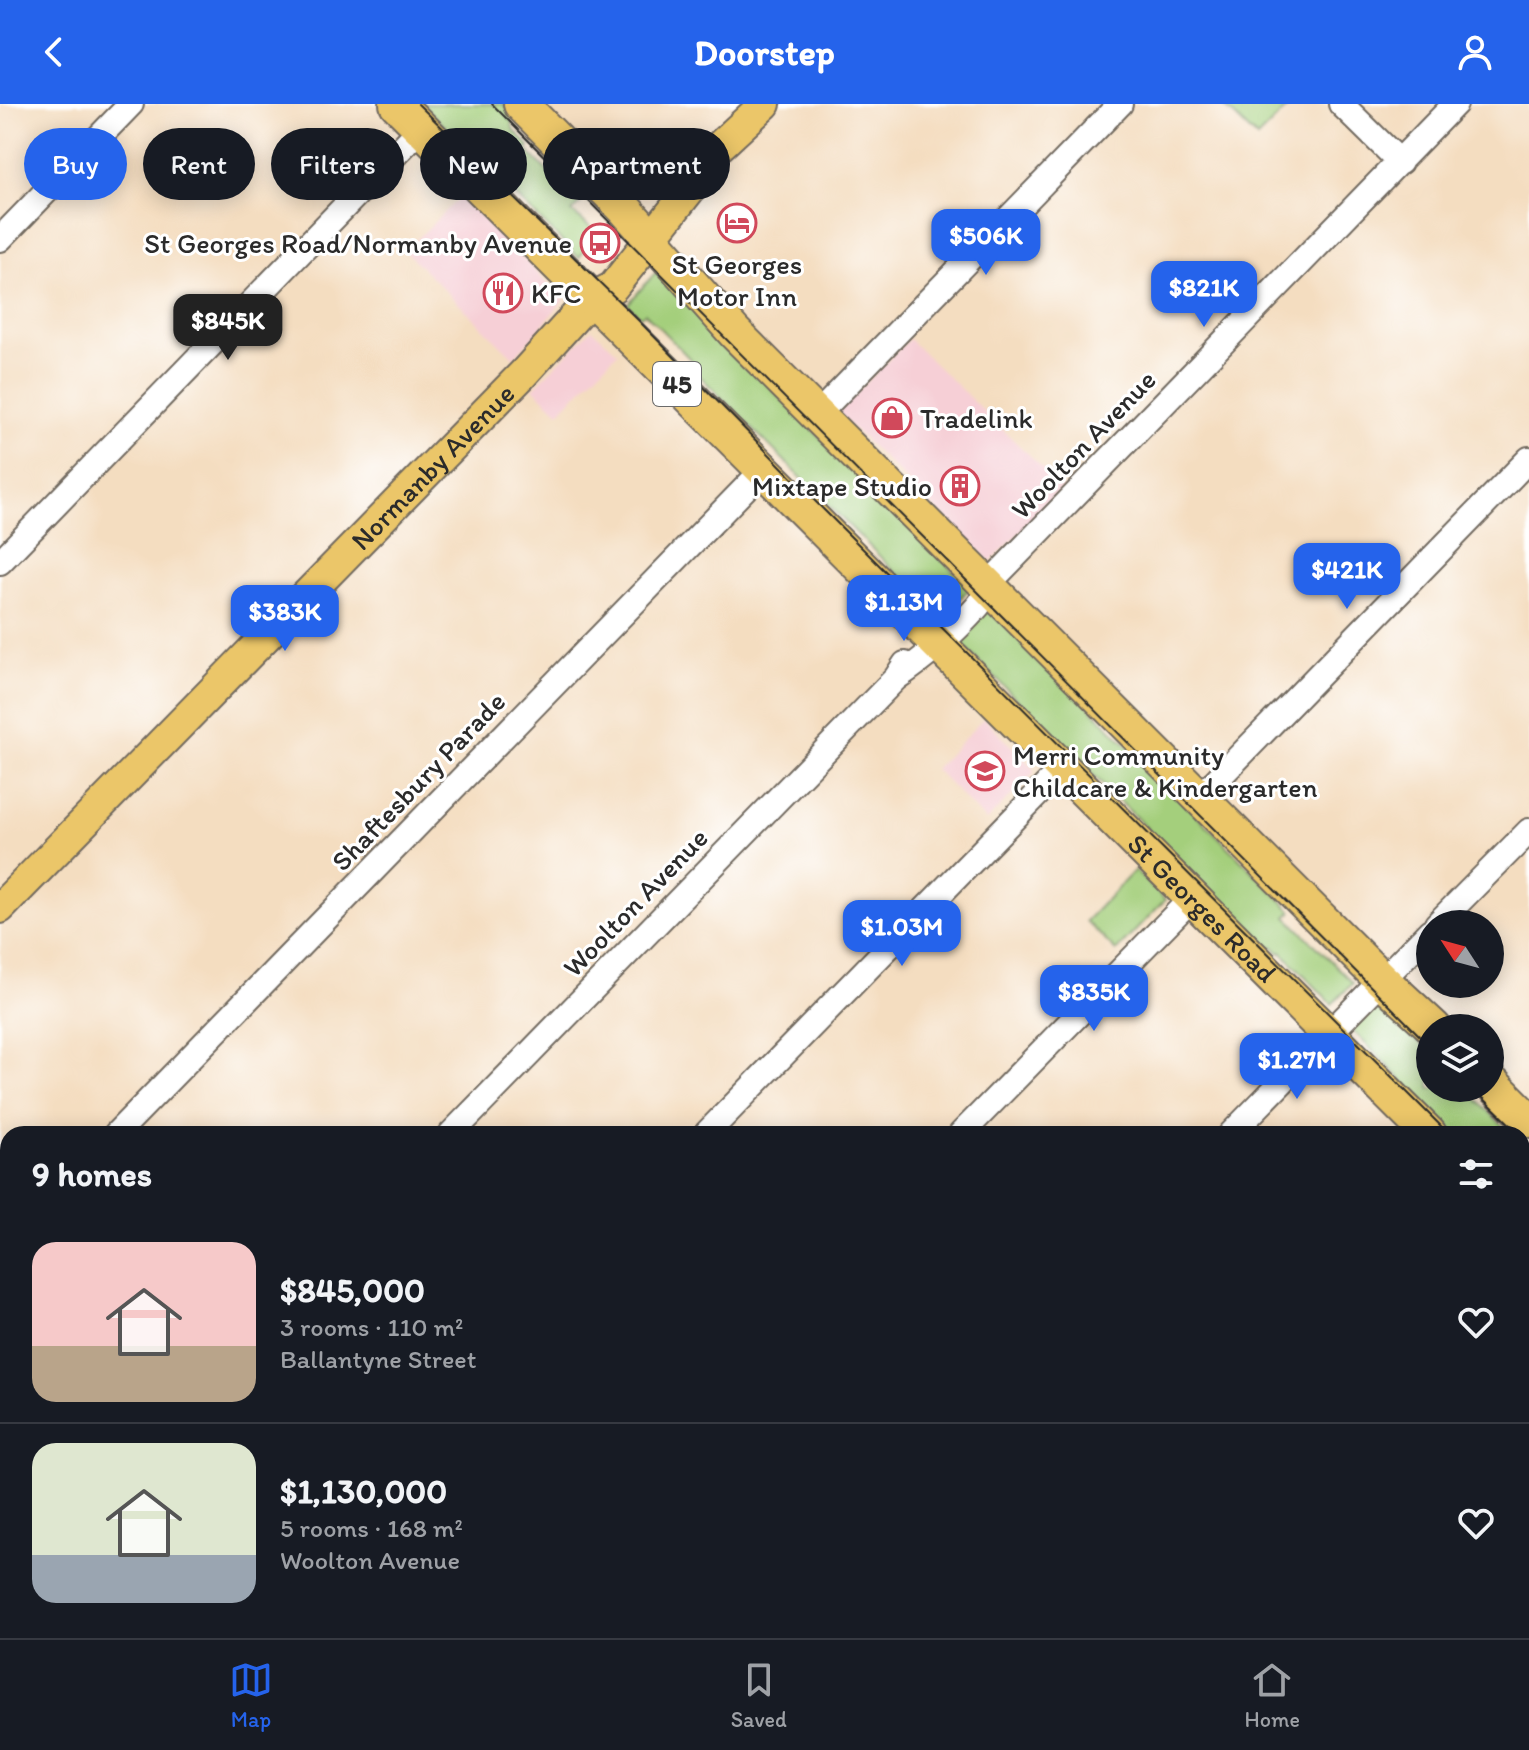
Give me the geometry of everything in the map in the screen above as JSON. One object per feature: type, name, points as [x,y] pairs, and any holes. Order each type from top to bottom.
[{"type":"highway","name":"St Georges Road","points":[[397,104],[421,128]]},
{"type":"highway","points":[[521,104],[645,231],[713,310],[1419,1014]]},
{"type":"highway","name":"St Georges Road","points":[[493,200],[1421,1126]]},
{"type":"highway","points":[[1504,1094],[1528,1116]]},
{"type":"main road","name":"Normanby Avenue","points":[[0,908],[524,373],[592,298],[613,287],[645,231],[691,188],[710,158],[765,104]]},
{"type":"street","points":[[2,234],[131,104]]},
{"type":"street","points":[[817,415],[1120,104]]},
{"type":"street","points":[[1341,104],[1400,162]]},
{"type":"street","name":"Woolton Avenue","points":[[459,1126],[896,678],[979,604],[988,585],[1455,104]]},
{"type":"street","points":[[0,562],[420,129]]},
{"type":"street","points":[[1200,797],[1529,459]]},
{"type":"street","name":"Shaftesbury Parade","points":[[124,1126],[763,470]]},
{"type":"street","points":[[714,1126],[1063,768]]},
{"type":"street","points":[[1451,910],[1529,831]]},
{"type":"street","points":[[969,1126],[1192,898]]},
{"type":"street","points":[[1239,1126],[1416,945]]},
{"type":"shaded area","points":[[457,200],[465,200],[564,300],[514,358],[405,251]]},
{"type":"shaded area","points":[[592,329],[618,352],[559,412],[533,388]]},
{"type":"shaded area","points":[[909,339],[1063,488],[991,562],[837,413]]},
{"type":"shaded area","name":"Merri Community Childcare & Kindergarten","points":[[984,718],[1033,768],[1034,773],[986,821],[935,769]]},
{"type":"green space","points":[[422,104],[503,104],[509,111],[513,128],[446,128]]},
{"type":"green space","points":[[1222,104],[1291,104],[1257,138]]},
{"type":"green space","points":[[527,151],[543,167],[543,200],[576,200],[580,204],[572,212],[596,232],[579,258],[520,200],[527,200]]},
{"type":"green space","points":[[656,272],[970,588],[941,618],[693,369],[696,365],[645,313],[640,316],[627,305]]},
{"type":"green space","points":[[986,603],[1292,911],[1287,917],[1353,983],[1332,1004],[1282,952],[1273,946],[1270,950],[954,637]]},
{"type":"green space","points":[[1135,870],[1165,900],[1116,951],[1086,921]]},
{"type":"green space","points":[[1377,1000],[1416,1039],[1416,1094],[1350,1028]]},
{"type":"green space","points":[[1424,1102],[1479,1102],[1503,1126],[1448,1126]]},
{"type":"tram line","points":[[418,104],[638,320],[1441,1126]]},
{"type":"tram line","points":[[492,104],[1416,1032]]},
{"type":"tram line","points":[[1487,1102],[1512,1126]]},
{"type":"place","name":"St Georges Motor Inn","points":[[737,223]]},
{"type":"place","name":"St Georges Road/Normanby Avenue","points":[[600,243]]},
{"type":"place","name":"KFC","points":[[503,293]]},
{"type":"place","name":"Tradelink","points":[[892,418]]},
{"type":"place","name":"Mixtape Studio","points":[[960,486]]},
{"type":"place","name":"Merri Community Childcare & Kindergarten","points":[[985,771]]}]
